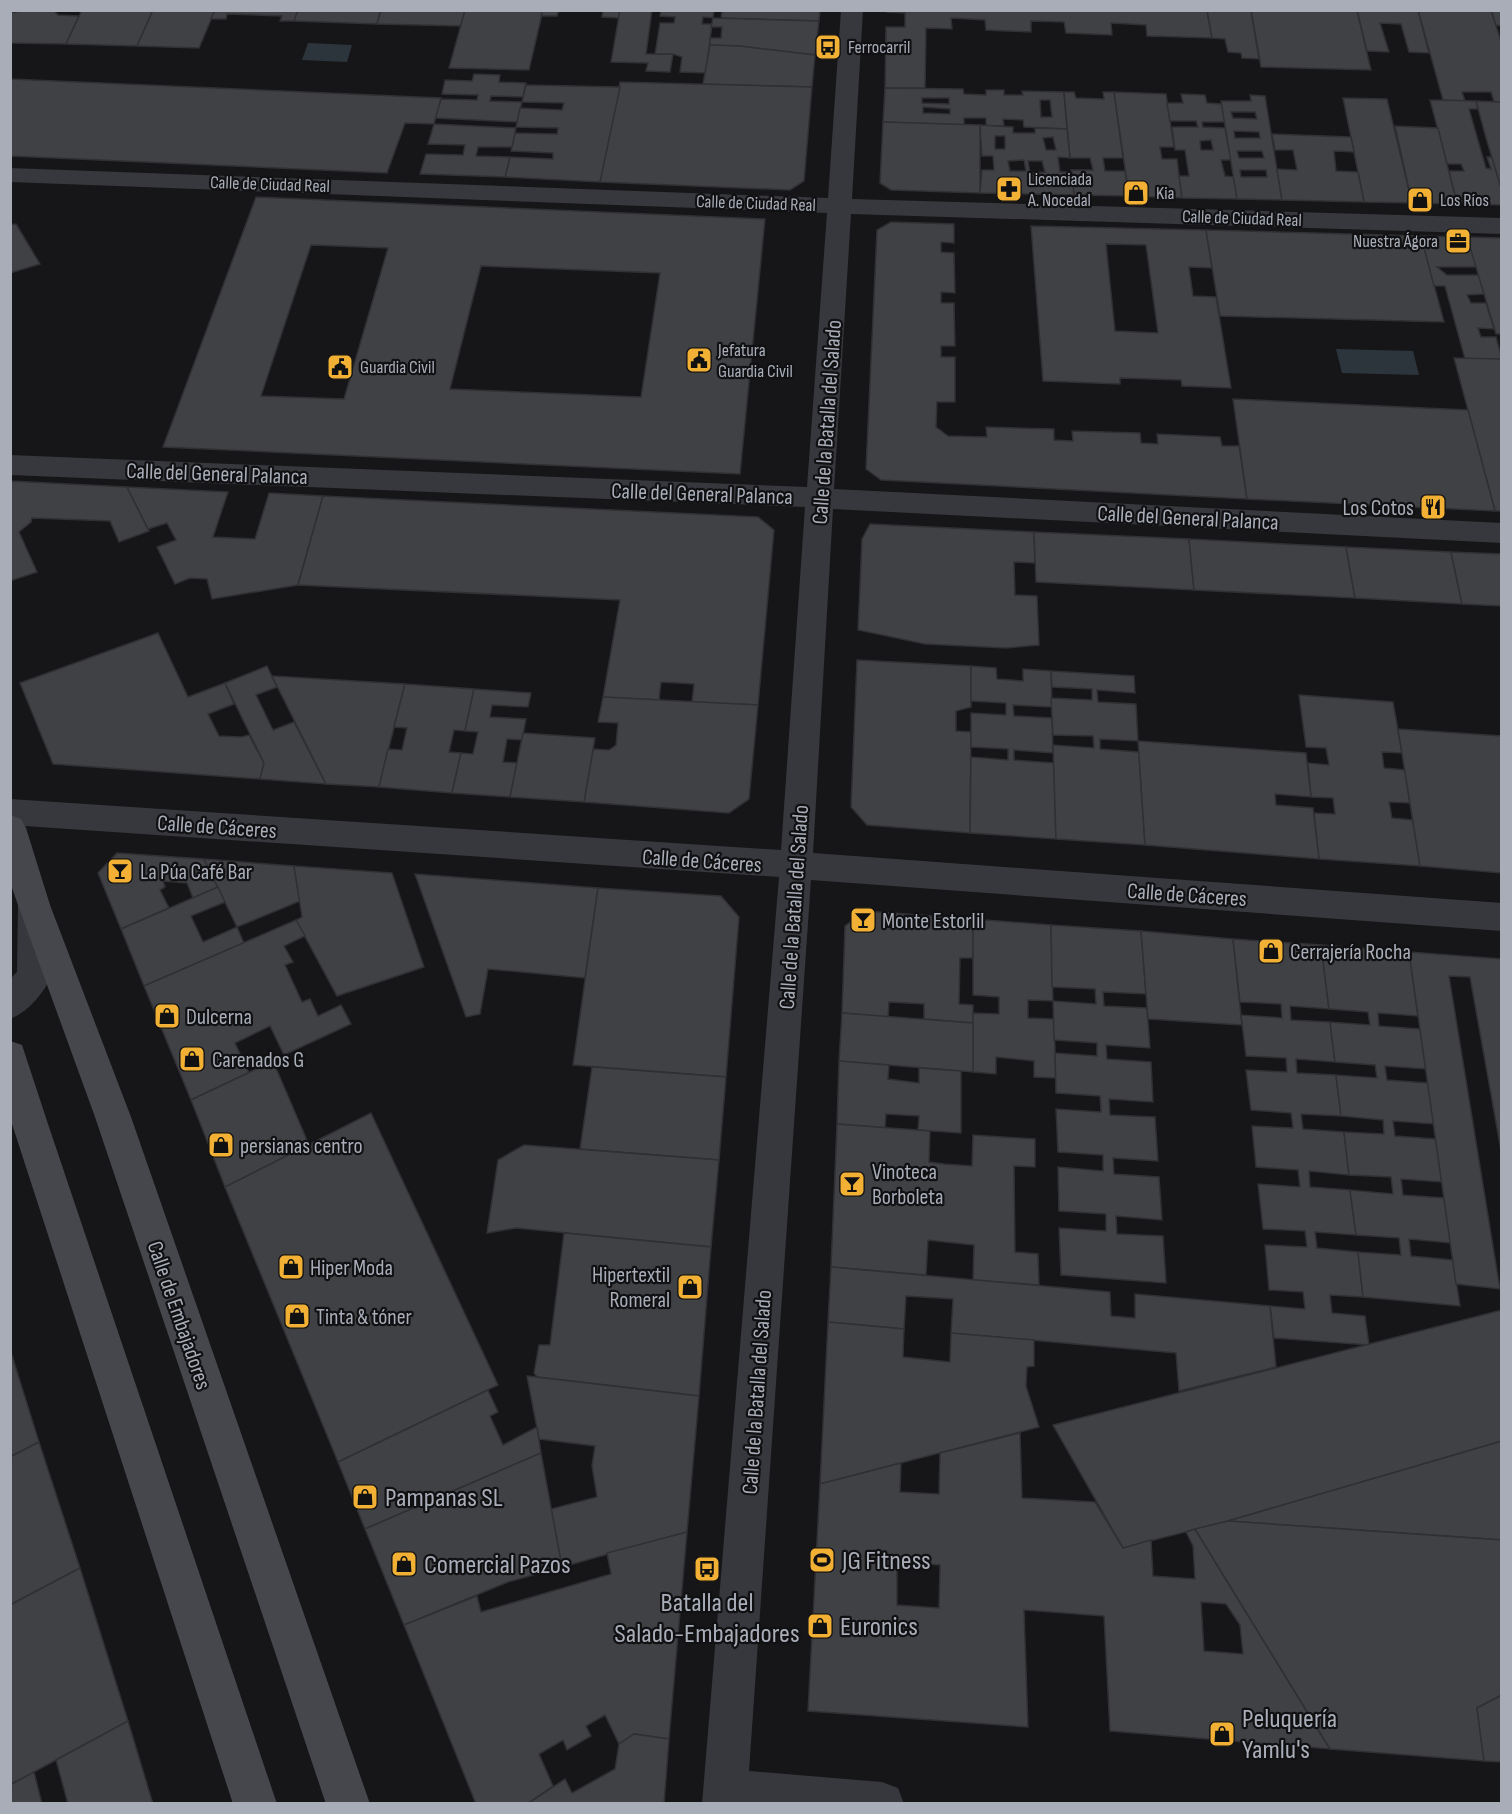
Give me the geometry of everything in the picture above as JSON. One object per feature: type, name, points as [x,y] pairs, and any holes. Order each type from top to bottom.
[{"type":"main road","name":"Calle de Embajadores","points":[[10,828],[34,905],[113,1117],[348,1803]]},
{"type":"main road","points":[[10,1056],[32,1132],[255,1803]]},
{"type":"street","name":"Calle de la Batalla del Salado","points":[[724,1797],[796,866],[852,10]]},
{"type":"street","name":"Calle de Ciudad Real","points":[[10,175],[839,206],[1502,226]]},
{"type":"street","name":"Calle del General Palanca","points":[[10,465],[821,498],[1502,533]]},
{"type":"street","name":"Calle de Cáceres","points":[[10,812],[1502,917]]},
{"type":"street","points":[[10,1004],[34,977],[34,905]]},
{"type":"street","points":[[724,1797],[882,1803]]},
{"type":"shaded area","points":[[308,43],[352,45],[347,62],[302,60]]},
{"type":"shaded area","points":[[1336,349],[1413,351],[1419,375],[1342,373]]},
{"type":"building","points":[[27,10],[53,10],[58,15],[79,16],[66,44],[10,43],[10,13]]},
{"type":"building","points":[[82,10],[153,10],[137,46],[66,44]]},
{"type":"building","points":[[153,10],[215,10],[199,48],[137,46]]},
{"type":"building","points":[[215,10],[298,10],[294,21],[280,21],[282,16],[227,14],[226,19],[211,19]]},
{"type":"building","points":[[298,10],[381,10],[377,24],[294,21]]},
{"type":"building","points":[[381,10],[465,10],[461,26],[377,24]]},
{"type":"building","points":[[465,10],[543,10],[529,70],[449,68]]},
{"type":"building","points":[[543,10],[559,10],[557,16],[541,16]]},
{"type":"building","points":[[603,10],[620,10],[619,18],[602,17]]},
{"type":"building","points":[[620,10],[652,10],[646,54],[673,54],[670,72],[646,71],[648,63],[611,62]]},
{"type":"building","points":[[661,10],[714,10],[713,18],[703,17],[702,24],[712,24],[706,73],[680,72],[682,57],[673,54],[655,54],[660,23],[674,23],[675,17],[660,16]]},
{"type":"building","points":[[722,10],[820,10],[819,21],[721,18]]},
{"type":"building","points":[[887,10],[1207,10],[1212,38],[1147,36],[1146,25],[1111,23],[1112,35],[1066,33],[1064,22],[1031,21],[1031,32],[986,30],[985,20],[951,18],[952,29],[926,28],[925,88],[885,88],[886,27],[905,27],[905,13],[887,12]]},
{"type":"building","points":[[1207,10],[1251,10],[1259,59],[1242,58],[1241,53],[1228,52],[1225,39],[1212,38]]},
{"type":"building","points":[[1251,10],[1357,10],[1371,70],[1261,67]]},
{"type":"building","points":[[1357,10],[1418,10],[1429,53],[1409,52],[1401,24],[1380,23],[1389,52],[1367,51]]},
{"type":"building","points":[[1418,10],[1491,10],[1502,44],[1502,102],[1494,102],[1491,92],[1462,92],[1465,101],[1443,100]]},
{"type":"building","points":[[1491,10],[1502,10],[1502,26],[1496,25]]},
{"type":"building","points":[[713,18],[819,21],[815,55],[710,45],[710,38],[721,38],[722,27],[711,27]]},
{"type":"building","points":[[710,45],[815,55],[812,87],[703,84]]},
{"type":"building","points":[[474,74],[500,75],[499,82],[526,83],[523,97],[491,96],[490,101],[522,102],[517,122],[435,118],[441,99],[477,100],[478,95],[442,94],[445,80],[472,81]]},
{"type":"building","points":[[10,79],[441,98],[434,124],[405,123],[387,173],[10,156]]},
{"type":"building","points":[[620,82],[812,87],[804,181],[790,190],[600,182]]},
{"type":"building","points":[[526,85],[620,87],[600,182],[505,177],[510,157],[553,159],[553,153],[511,151],[515,133],[557,134],[558,128],[516,127],[520,108],[562,110],[564,103],[522,102]]},
{"type":"building","points":[[885,88],[963,89],[964,94],[986,95],[986,90],[1004,90],[1004,95],[1023,95],[1022,91],[1064,92],[1067,129],[1024,127],[1023,120],[1003,119],[1004,126],[986,126],[986,118],[964,118],[964,125],[883,122]],"holes":[[[922,98],[949,98],[949,104],[922,103]],[[1040,100],[1050,100],[1052,117],[1041,117]],[[923,107],[950,109],[950,114],[923,113]]]},
{"type":"building","points":[[1064,92],[1074,92],[1076,98],[1104,99],[1103,92],[1114,92],[1123,158],[1103,158],[1105,171],[1125,171],[1129,196],[1074,195],[1071,170],[1093,170],[1090,158],[1070,158]]},
{"type":"building","points":[[1114,92],[1166,94],[1174,147],[1160,147],[1162,159],[1177,159],[1182,198],[1129,196]]},
{"type":"building","points":[[1181,94],[1205,95],[1207,103],[1222,104],[1225,122],[1202,122],[1203,127],[1225,128],[1231,160],[1221,160],[1225,176],[1234,177],[1237,199],[1182,198],[1179,176],[1189,176],[1185,150],[1175,150],[1172,127],[1198,127],[1196,121],[1170,121],[1167,103],[1183,103]],"holes":[[[1211,140],[1213,150],[1201,150],[1200,141]]]},
{"type":"building","points":[[1250,95],[1265,96],[1282,200],[1237,199],[1221,101],[1251,101]],"holes":[[[1231,112],[1255,112],[1257,119],[1233,118]],[[1234,131],[1259,132],[1260,138],[1235,138]],[[1237,151],[1262,151],[1264,158],[1239,158]],[[1240,170],[1266,170],[1267,177],[1241,177]]]},
{"type":"building","points":[[1343,98],[1387,99],[1412,203],[1364,202]]},
{"type":"building","points":[[1430,100],[1476,101],[1478,109],[1469,109],[1486,168],[1491,169],[1487,157],[1492,157],[1502,191],[1502,205],[1457,204],[1449,171],[1464,171],[1461,164],[1447,164]]},
{"type":"building","points":[[1476,101],[1502,102],[1502,191],[1486,138]]},
{"type":"building","points":[[883,122],[980,125],[980,193],[891,190],[880,183]]},
{"type":"building","points":[[434,124],[516,128],[512,147],[478,147],[476,156],[510,157],[505,177],[420,174],[426,154],[463,155],[465,145],[428,144]]},
{"type":"building","points":[[980,125],[1013,127],[1013,133],[1035,133],[1035,128],[1067,129],[1070,158],[1058,157],[1060,172],[1072,172],[1074,195],[980,193],[982,170],[994,170],[993,156],[982,156]],"holes":[[[995,136],[1005,136],[1005,149],[995,149]],[[1053,137],[1056,150],[1046,150],[1043,138]],[[1024,160],[1026,171],[1010,171],[1008,161]],[[1028,161],[1042,161],[1045,172],[1030,173]]]},
{"type":"building","points":[[1395,126],[1438,128],[1457,204],[1412,203]]},
{"type":"building","points":[[1272,134],[1351,137],[1354,152],[1334,151],[1336,171],[1358,172],[1364,202],[1282,200],[1277,169],[1297,170],[1293,150],[1275,150]]},
{"type":"building","name":"Jefatura Guardia Civil","points":[[256,197],[765,219],[740,474],[163,447]],"holes":[[[311,245],[388,248],[344,399],[261,396]],[[481,266],[660,273],[641,397],[450,389]]]},
{"type":"building","points":[[891,222],[954,224],[954,243],[941,242],[941,252],[954,253],[955,293],[941,292],[941,303],[954,303],[955,346],[941,346],[941,357],[955,357],[955,402],[937,402],[936,427],[948,436],[987,437],[986,427],[1054,429],[1054,440],[1073,441],[1072,431],[1140,433],[1141,443],[1158,444],[1157,434],[1220,437],[1222,446],[1239,446],[1247,499],[881,480],[866,469],[877,230]]},
{"type":"building","points":[[16,224],[40,264],[10,273],[10,225]]},
{"type":"building","points":[[1031,226],[1206,230],[1212,268],[1189,267],[1193,296],[1216,297],[1231,388],[1182,386],[1181,380],[1120,378],[1120,384],[1043,381]],"holes":[[[1106,244],[1146,245],[1158,333],[1115,331]]]},
{"type":"building","points":[[1206,230],[1421,236],[1444,322],[1220,316]]},
{"type":"building","points":[[1421,236],[1467,237],[1477,267],[1437,267],[1447,275],[1479,275],[1484,294],[1467,295],[1471,303],[1486,303],[1494,329],[1478,328],[1481,337],[1496,337],[1502,359],[1465,359],[1445,286],[1434,286]]},
{"type":"building","points":[[1467,237],[1502,238],[1502,334],[1496,334]]},
{"type":"building","points":[[1454,358],[1502,359],[1502,511],[1495,511]]},
{"type":"building","points":[[1233,399],[1468,410],[1495,511],[1247,499]]},
{"type":"building","points":[[10,481],[127,487],[149,531],[119,542],[110,521],[32,518],[31,522],[19,532],[37,572],[10,581]]},
{"type":"building","points":[[127,487],[228,492],[213,537],[255,539],[269,493],[323,496],[298,585],[212,599],[207,579],[190,578],[175,584],[157,547],[176,540],[167,523],[148,529]]},
{"type":"building","points":[[323,496],[758,517],[774,530],[758,705],[692,702],[694,684],[661,682],[659,700],[603,697],[620,600],[298,585]]},
{"type":"building","points":[[870,524],[1034,532],[1035,563],[1014,562],[1015,595],[1037,596],[1039,645],[1006,648],[925,644],[858,630],[862,539]]},
{"type":"building","points":[[1034,532],[1189,539],[1194,590],[1036,582]]},
{"type":"building","points":[[1189,539],[1346,547],[1355,598],[1194,590]]},
{"type":"building","points":[[1346,547],[1451,552],[1462,604],[1355,598]]},
{"type":"building","points":[[1451,552],[1502,554],[1502,606],[1462,604]]},
{"type":"building","points":[[158,633],[188,697],[225,683],[234,704],[208,714],[219,736],[249,735],[264,763],[260,779],[53,764],[20,683]]},
{"type":"building","points":[[857,660],[971,666],[971,707],[956,711],[956,731],[971,732],[970,833],[867,825],[851,807]]},
{"type":"building","points":[[267,666],[277,687],[256,695],[273,730],[294,722],[326,784],[260,779],[264,763],[225,683]]},
{"type":"building","points":[[971,666],[996,668],[997,679],[1023,681],[1023,669],[1051,671],[1052,707],[1013,705],[1014,716],[1052,718],[1053,753],[1014,750],[1014,760],[1054,763],[1056,839],[970,833],[971,757],[1008,760],[1008,749],[971,747],[971,713],[1006,715],[1006,703],[971,701]]},
{"type":"building","points":[[1051,671],[1134,676],[1135,693],[1097,690],[1098,702],[1136,704],[1138,741],[1100,739],[1100,749],[1139,752],[1145,845],[1056,839],[1053,745],[1094,748],[1093,736],[1053,735],[1051,698],[1092,700],[1092,689],[1052,687]]},
{"type":"building","points":[[272,676],[405,684],[379,787],[326,784]]},
{"type":"building","points":[[405,684],[474,689],[465,731],[454,730],[449,752],[461,753],[452,793],[379,787],[388,749],[402,750],[407,728],[394,727]]},
{"type":"building","points":[[474,689],[531,693],[528,707],[492,705],[490,717],[526,719],[522,740],[507,739],[503,762],[517,763],[510,797],[452,793],[461,753],[473,754],[478,732],[465,731]]},
{"type":"building","points":[[1299,695],[1393,702],[1402,753],[1382,752],[1384,768],[1405,770],[1410,803],[1389,802],[1392,818],[1413,820],[1420,866],[1319,859],[1314,813],[1335,814],[1333,798],[1311,797],[1308,763],[1329,765],[1326,748],[1306,747]]},
{"type":"building","points":[[603,697],[758,705],[749,799],[729,813],[584,802],[593,749],[609,750],[616,745],[618,723],[598,722]]},
{"type":"building","points":[[1398,729],[1502,736],[1502,873],[1420,866]]},
{"type":"building","points":[[523,733],[595,738],[584,802],[510,797]]},
{"type":"building","points":[[1138,741],[1306,753],[1311,797],[1275,794],[1276,805],[1313,808],[1319,859],[1145,845]]},
{"type":"building","points":[[117,853],[204,859],[218,887],[193,898],[187,883],[163,881],[165,887],[160,890],[169,908],[121,929],[98,873]]},
{"type":"building","points":[[204,859],[294,866],[300,901],[237,927]]},
{"type":"building","points":[[294,866],[392,873],[424,967],[337,996],[296,920],[302,917]]},
{"type":"building","points":[[415,874],[598,888],[585,978],[488,969],[480,1014],[466,1017]]},
{"type":"building","points":[[218,887],[225,902],[191,916],[203,942],[237,927],[244,943],[144,986],[121,929]]},
{"type":"building","points":[[598,888],[721,896],[739,917],[726,1077],[573,1065]]},
{"type":"building","points":[[866,911],[973,919],[973,958],[960,958],[959,1004],[973,1005],[973,1023],[924,1019],[924,1004],[889,1002],[888,1017],[842,1013],[845,926]]},
{"type":"building","points":[[973,919],[1051,925],[1053,1001],[1028,1000],[1028,1018],[1054,1019],[1056,1078],[1034,1077],[1034,1061],[996,1057],[996,1074],[973,1072],[973,1013],[999,1014],[999,997],[973,995]]},
{"type":"building","points":[[296,920],[305,936],[284,946],[293,962],[285,965],[302,1002],[310,999],[318,1016],[341,1005],[351,1024],[284,1055],[270,1026],[235,1043],[249,1073],[191,1100],[144,986]]},
{"type":"building","points":[[1051,925],[1141,931],[1146,994],[1103,992],[1104,1006],[1147,1008],[1150,1048],[1106,1045],[1107,1059],[1151,1062],[1153,1102],[1109,1099],[1110,1115],[1155,1117],[1158,1161],[1113,1158],[1114,1174],[1159,1177],[1162,1220],[1116,1216],[1117,1234],[1163,1236],[1166,1283],[1061,1275],[1059,1228],[1106,1231],[1106,1214],[1059,1211],[1058,1167],[1103,1171],[1103,1155],[1058,1152],[1056,1109],[1101,1112],[1100,1096],[1056,1093],[1055,1053],[1097,1056],[1097,1043],[1054,1040],[1053,1001],[1096,1004],[1095,989],[1052,987]]},
{"type":"building","points":[[1141,931],[1233,939],[1242,1025],[1148,1019]]},
{"type":"building","points":[[1233,939],[1321,945],[1329,1009],[1290,1006],[1291,1020],[1330,1022],[1335,1062],[1296,1059],[1297,1073],[1336,1075],[1341,1116],[1301,1114],[1303,1129],[1344,1132],[1349,1175],[1309,1171],[1310,1187],[1350,1190],[1356,1235],[1315,1232],[1317,1248],[1358,1252],[1363,1297],[1330,1295],[1332,1313],[1365,1316],[1369,1345],[1274,1338],[1270,1306],[1305,1309],[1303,1292],[1269,1290],[1265,1245],[1307,1247],[1305,1231],[1263,1229],[1258,1184],[1300,1187],[1298,1170],[1256,1167],[1252,1126],[1293,1128],[1291,1113],[1251,1110],[1246,1070],[1287,1072],[1286,1058],[1246,1056],[1241,1015],[1282,1018],[1281,1004],[1240,1002]]},
{"type":"building","points":[[1321,945],[1409,952],[1418,1016],[1378,1013],[1379,1026],[1420,1029],[1426,1069],[1385,1066],[1387,1080],[1428,1083],[1434,1124],[1393,1121],[1395,1136],[1436,1139],[1442,1182],[1401,1179],[1403,1195],[1444,1198],[1451,1243],[1409,1239],[1411,1256],[1453,1260],[1460,1306],[1363,1297],[1358,1252],[1401,1255],[1399,1238],[1356,1235],[1350,1190],[1393,1194],[1391,1177],[1349,1175],[1344,1132],[1384,1134],[1383,1120],[1341,1116],[1336,1075],[1377,1078],[1375,1065],[1335,1062],[1330,1022],[1370,1025],[1368,1012],[1329,1009]]},
{"type":"building","points":[[1409,952],[1502,959],[1502,1156],[1470,977],[1449,976],[1500,1289],[1456,1284]]},
{"type":"building","points":[[842,1013],[973,1023],[973,1072],[839,1061]]},
{"type":"building","points":[[273,1061],[309,1145],[225,1187],[191,1100]]},
{"type":"building","points":[[839,1061],[889,1065],[888,1079],[919,1083],[919,1068],[961,1071],[961,1133],[918,1130],[919,1116],[886,1114],[885,1128],[837,1124]]},
{"type":"building","points":[[592,1067],[726,1077],[719,1160],[580,1149]]},
{"type":"building","points":[[371,1113],[498,1385],[338,1462],[225,1187]]},
{"type":"building","points":[[837,1124],[930,1131],[929,1162],[944,1164],[972,1166],[973,1135],[1035,1139],[1035,1167],[1014,1166],[1015,1252],[1038,1254],[1039,1285],[973,1280],[974,1245],[928,1240],[926,1275],[831,1267]]},
{"type":"building","points":[[524,1145],[719,1160],[711,1247],[516,1228],[487,1233],[498,1160]]},
{"type":"building","points":[[564,1233],[711,1247],[699,1396],[537,1377],[534,1373],[539,1345],[550,1345]]},
{"type":"building","points":[[831,1267],[1110,1292],[1111,1316],[1135,1318],[1135,1294],[1270,1306],[1276,1367],[1179,1391],[1176,1353],[951,1333],[953,1299],[906,1296],[904,1329],[828,1322]]},
{"type":"building","points":[[1502,1310],[1502,1441],[1228,1521],[1123,1548],[1053,1425]]},
{"type":"building","points":[[828,1322],[904,1329],[903,1357],[950,1362],[951,1333],[1034,1340],[1034,1366],[1027,1367],[1026,1386],[1039,1427],[820,1484]]},
{"type":"building","points":[[10,1349],[39,1442],[10,1457]]},
{"type":"building","points":[[527,1376],[699,1396],[687,1532],[562,1567],[551,1509],[597,1497],[592,1466],[595,1446],[539,1439]]},
{"type":"building","points":[[488,1390],[498,1412],[490,1416],[503,1445],[537,1427],[541,1453],[365,1529],[338,1462]]},
{"type":"building","points":[[1020,1433],[1022,1498],[1095,1502],[1123,1548],[1151,1540],[1153,1576],[1195,1579],[1193,1546],[1186,1532],[1195,1529],[1330,1749],[1110,1731],[1104,1616],[1024,1610],[1028,1727],[808,1711],[820,1484],[901,1463],[900,1492],[939,1494],[940,1453]],"holes":[[[897,1562],[940,1565],[939,1608],[897,1605]],[[1201,1602],[1226,1604],[1240,1625],[1243,1654],[1204,1651]]]},
{"type":"building","points":[[1502,1441],[1502,1540],[1228,1521]]},
{"type":"building","points":[[39,1442],[80,1568],[10,1605],[10,1457]]},
{"type":"building","points":[[541,1453],[562,1567],[508,1582],[404,1625],[365,1529]]},
{"type":"building","points":[[1228,1521],[1502,1540],[1502,1695],[1477,1708],[1484,1761],[1330,1749],[1195,1529]]},
{"type":"building","points":[[687,1532],[669,1739],[634,1734],[619,1744],[605,1715],[586,1726],[591,1736],[567,1750],[563,1740],[539,1754],[553,1786],[527,1804],[476,1804],[404,1625],[477,1596],[481,1612],[611,1574],[607,1553]]},
{"type":"building","points":[[80,1568],[128,1721],[10,1785],[10,1605]]},
{"type":"building","points":[[1502,1695],[1502,1762],[1484,1761],[1477,1708]]},
{"type":"building","points":[[128,1721],[153,1804],[68,1804],[56,1760]]},
{"type":"building","points":[[634,1734],[669,1739],[664,1804],[527,1804],[565,1779],[572,1793],[615,1769],[619,1744]]},
{"type":"building","points":[[34,1772],[42,1804],[10,1804],[10,1785]]},
{"type":"place","name":"Ferrocarril","points":[[828,47]]},
{"type":"place","name":"Licenciada A. Nocedal","points":[[1009,189]]},
{"type":"place","name":"Kia","points":[[1136,193]]},
{"type":"place","name":"Los Ríos","points":[[1420,200]]},
{"type":"place","name":"Nuestra Ágora","points":[[1458,241]]},
{"type":"place","name":"Jefatura Guardia Civil","points":[[699,360]]},
{"type":"place","name":"Guardia Civil","points":[[340,367]]},
{"type":"place","name":"Los Cotos","points":[[1433,507]]},
{"type":"place","name":"La Púa Café Bar","points":[[120,871]]},
{"type":"place","name":"Monte Estorlil","points":[[863,920]]},
{"type":"place","name":"Cerrajería Rocha","points":[[1271,951]]},
{"type":"place","name":"Dulcerna","points":[[167,1016]]},
{"type":"place","name":"Carenados G","points":[[192,1059]]},
{"type":"place","name":"persianas centro","points":[[221,1145]]},
{"type":"place","name":"Vinoteca Borboleta","points":[[852,1184]]},
{"type":"place","name":"Hiper Moda","points":[[291,1267]]},
{"type":"place","name":"Hipertextil Romeral","points":[[690,1287]]},
{"type":"place","name":"Tinta & tóner","points":[[297,1316]]},
{"type":"place","name":"Pampanas SL","points":[[365,1497]]},
{"type":"place","name":"JG Fitness","points":[[822,1560]]},
{"type":"place","name":"Comercial Pazos","points":[[404,1564]]},
{"type":"place","name":"Batalla del Salado-Embajadores","points":[[707,1569]]},
{"type":"place","name":"Euronics","points":[[820,1626]]},
{"type":"place","name":"Peluquería Yamlu's","points":[[1222,1734]]}]
